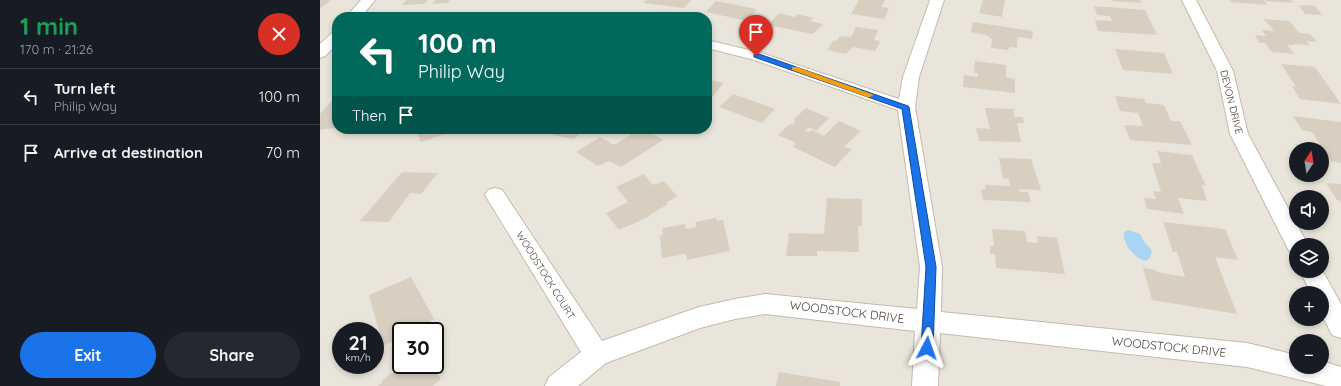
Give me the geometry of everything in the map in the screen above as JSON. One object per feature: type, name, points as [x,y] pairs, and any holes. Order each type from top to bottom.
[{"type":"street","points":[[357,12],[368,0]]},
{"type":"street","points":[[925,386],[931,267],[906,107],[911,77],[937,0]]},
{"type":"street","name":"DEVON DRIVE","points":[[1189,0],[1225,71],[1239,134],[1294,238]]},
{"type":"street","points":[[320,53],[332,41]]},
{"type":"street","points":[[712,45],[756,56],[906,107]]},
{"type":"street","name":"WOODSTOCK COURT","points":[[495,195],[596,355]]},
{"type":"street","points":[[1315,278],[1341,327]]},
{"type":"street","name":"WOODSTOCK DRIVE","points":[[558,386],[596,355],[699,318],[734,309],[765,304],[797,306],[929,322],[1247,355],[1289,365]]},
{"type":"street","name":"WOODSTOCK DRIVE","points":[[1327,374],[1341,379]]},
{"type":"shaded area","points":[[320,0],[1341,0],[1341,386],[320,386]]},
{"type":"water","points":[[1128,230],[1140,234],[1144,242],[1152,250],[1150,258],[1146,261],[1134,254],[1127,246],[1124,232]]},
{"type":"building","points":[[320,0],[331,0],[320,9]]},
{"type":"building","points":[[406,0],[428,0],[425,4],[402,5]]},
{"type":"building","points":[[435,0],[450,0],[447,3],[432,4]]},
{"type":"building","points":[[646,0],[691,0],[684,8],[643,3]]},
{"type":"building","points":[[859,0],[885,0],[881,7],[889,8],[884,19],[851,14]]},
{"type":"building","points":[[983,0],[1005,0],[1002,17],[979,13]]},
{"type":"building","points":[[1140,0],[1141,3],[1112,1]]},
{"type":"building","points":[[1229,0],[1264,0],[1267,5],[1231,2]]},
{"type":"building","points":[[1291,0],[1293,3],[1266,1]]},
{"type":"building","points":[[716,1],[757,9],[747,21],[712,13],[712,12],[706,12]]},
{"type":"building","points":[[1299,5],[1315,6],[1322,15],[1305,14]]},
{"type":"building","points":[[1094,6],[1145,10],[1157,35],[1098,31],[1095,20],[1112,21],[1110,16],[1097,15]]},
{"type":"building","points":[[779,13],[795,17],[798,14],[813,18],[810,21],[823,24],[813,34],[768,25]]},
{"type":"building","points":[[1264,19],[1290,21],[1299,33],[1310,34],[1317,42],[1306,41],[1310,45],[1287,45],[1294,54],[1272,52],[1265,43],[1259,43],[1255,35],[1266,36],[1262,30],[1274,31]]},
{"type":"building","points":[[973,22],[1033,31],[1032,39],[1018,37],[1017,48],[1010,47],[1008,50],[991,48],[992,39],[986,35],[971,32]]},
{"type":"building","points":[[856,27],[878,30],[874,40],[880,41],[875,51],[853,47],[846,54],[827,50],[834,40],[837,41],[840,36],[851,37]]},
{"type":"building","points":[[1115,49],[1164,53],[1173,74],[1123,70]]},
{"type":"building","points":[[975,61],[1006,65],[1006,77],[1015,79],[1015,93],[963,87],[964,75],[978,77],[978,73],[974,73]]},
{"type":"building","points":[[1281,64],[1315,67],[1341,104],[1300,99],[1292,86],[1296,87]]},
{"type":"building","points":[[712,80],[724,83],[712,97]]},
{"type":"building","points":[[733,94],[775,109],[762,123],[719,107]]},
{"type":"building","points":[[1115,96],[1144,99],[1146,103],[1164,105],[1171,121],[1180,121],[1192,145],[1130,140],[1124,125],[1143,126],[1138,113],[1120,111]]},
{"type":"building","points":[[332,100],[332,128],[320,130],[320,114]]},
{"type":"building","points":[[806,108],[829,118],[816,131],[809,127],[805,131],[809,132],[812,130],[824,136],[839,121],[861,131],[844,147],[852,149],[835,167],[793,147],[796,143],[778,135],[790,124],[792,125],[796,121],[793,120]]},
{"type":"building","points":[[985,108],[1014,109],[1014,117],[1023,117],[1024,123],[1017,123],[1021,142],[979,141],[976,128],[990,129]]},
{"type":"building","points":[[1293,116],[1341,122],[1341,163],[1331,161],[1329,158],[1329,142],[1319,142],[1312,132],[1302,130]]},
{"type":"building","points":[[418,134],[445,134],[421,142]]},
{"type":"building","points":[[554,134],[579,134],[574,139],[553,135]]},
{"type":"building","points":[[632,134],[653,134],[663,140],[621,167],[609,161],[598,166],[576,152],[600,137],[614,145]]},
{"type":"building","points":[[1157,151],[1192,155],[1206,186],[1202,185],[1207,201],[1178,198],[1184,214],[1147,209],[1144,198],[1156,199],[1153,191],[1161,192],[1152,163],[1161,163]]},
{"type":"building","points":[[999,158],[1031,159],[1041,190],[1019,189],[1020,192],[1028,192],[1031,202],[983,200],[981,189],[986,189],[985,185],[1010,186],[1009,179],[1003,178]]},
{"type":"building","points":[[402,172],[438,173],[421,194],[410,193],[389,222],[360,221]]},
{"type":"building","points":[[644,174],[653,185],[664,181],[677,196],[667,202],[668,204],[648,217],[619,230],[606,213],[628,202],[616,187]]},
{"type":"building","points":[[1326,183],[1341,184],[1341,203],[1337,200]]},
{"type":"building","points":[[827,198],[862,199],[862,226],[858,226],[859,252],[817,251],[817,256],[786,256],[789,233],[824,234]]},
{"type":"building","points":[[716,218],[717,221],[723,220],[730,251],[687,260],[686,254],[662,258],[660,235],[663,235],[662,228],[685,224],[686,229],[697,227],[695,222]]},
{"type":"building","points":[[1163,222],[1225,229],[1238,260],[1215,257],[1237,314],[1152,300],[1143,268],[1185,277],[1177,252],[1173,252]]},
{"type":"building","points":[[992,229],[1025,231],[1027,242],[1038,243],[1037,236],[1057,238],[1065,274],[996,268],[995,254],[990,254],[990,246],[994,246]]},
{"type":"building","points":[[411,277],[434,319],[428,322],[392,322],[392,342],[384,346],[384,322],[376,322],[369,295]]},
{"type":"building","points":[[779,372],[840,382],[840,386],[776,386]]},
{"type":"building","points":[[392,373],[437,374],[441,379],[433,386],[378,386],[383,382],[382,380]]},
{"type":"slow traffic","points":[[794,69],[870,95]]},
{"type":"route","points":[[756,56],[906,107],[931,267],[927,348]]}]
